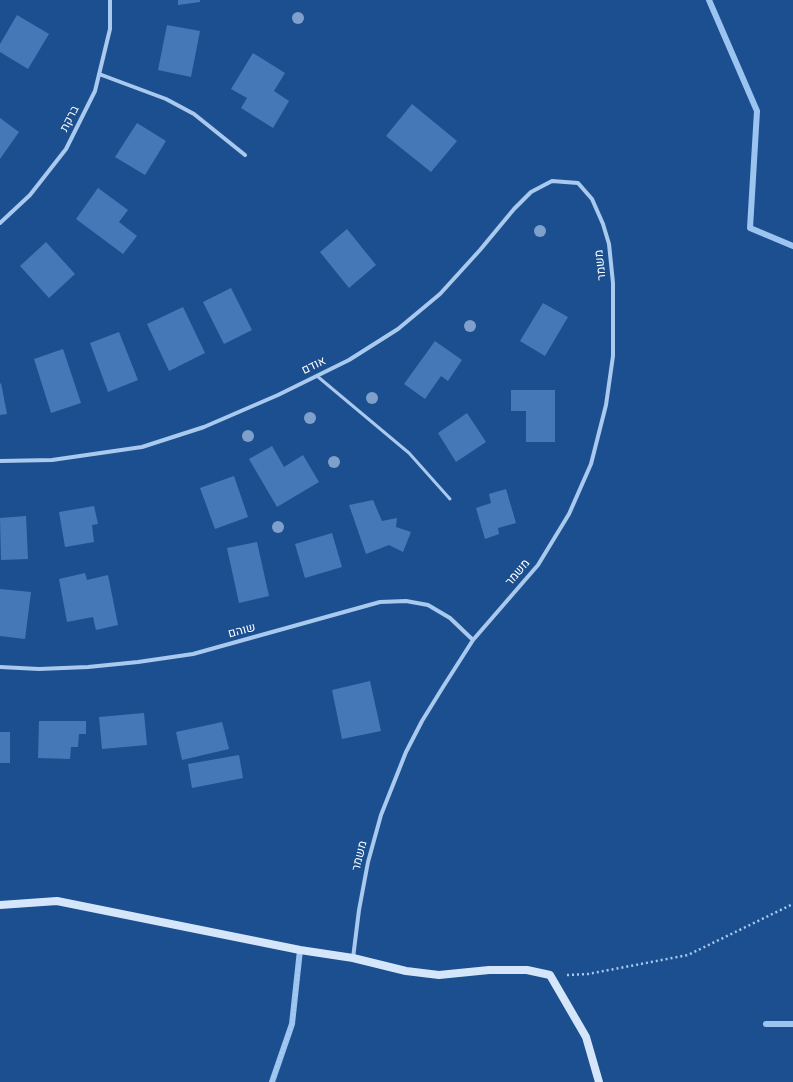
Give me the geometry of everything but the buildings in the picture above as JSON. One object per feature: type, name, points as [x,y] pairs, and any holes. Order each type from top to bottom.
[{"type":"main road","points":[[0,905],[57,901],[300,950],[353,958],[406,971],[439,975],[489,970],[527,970],[550,975],[586,1037],[599,1082]]},
{"type":"street","name":"ברקת","points":[[0,223],[30,195],[66,149],[95,91],[110,29],[110,0]]},
{"type":"street","points":[[99,74],[166,99],[194,114],[245,155]]},
{"type":"street","name":"אודם","points":[[0,461],[52,460],[142,446],[204,427],[278,395],[348,360],[398,329],[440,294],[480,250],[514,209],[532,192],[552,181],[578,183]]},
{"type":"street","name":"משמר","points":[[353,958],[359,910],[367,869],[381,815],[409,746],[443,687],[473,640],[538,565],[569,514],[591,464],[606,405],[613,356],[613,283],[609,244],[603,224],[592,199],[578,183]]},
{"type":"street","name":"שוהם","points":[[0,667],[38,669],[88,667],[193,654],[380,602],[406,601],[428,605],[450,618],[473,640]]},
{"type":"lane","points":[[317,376],[409,453],[450,499]]},
{"type":"path","points":[[550,975],[588,974],[688,955],[793,904]]},
{"type":"path","points":[[270,1082],[292,1024],[300,950]]},
{"type":"waterway","points":[[709,0],[757,111],[750,228],[793,246]]},
{"type":"waterway","points":[[272,1082],[292,1024],[300,950]]},
{"type":"waterway","points":[[766,1024],[793,1024]]}]
